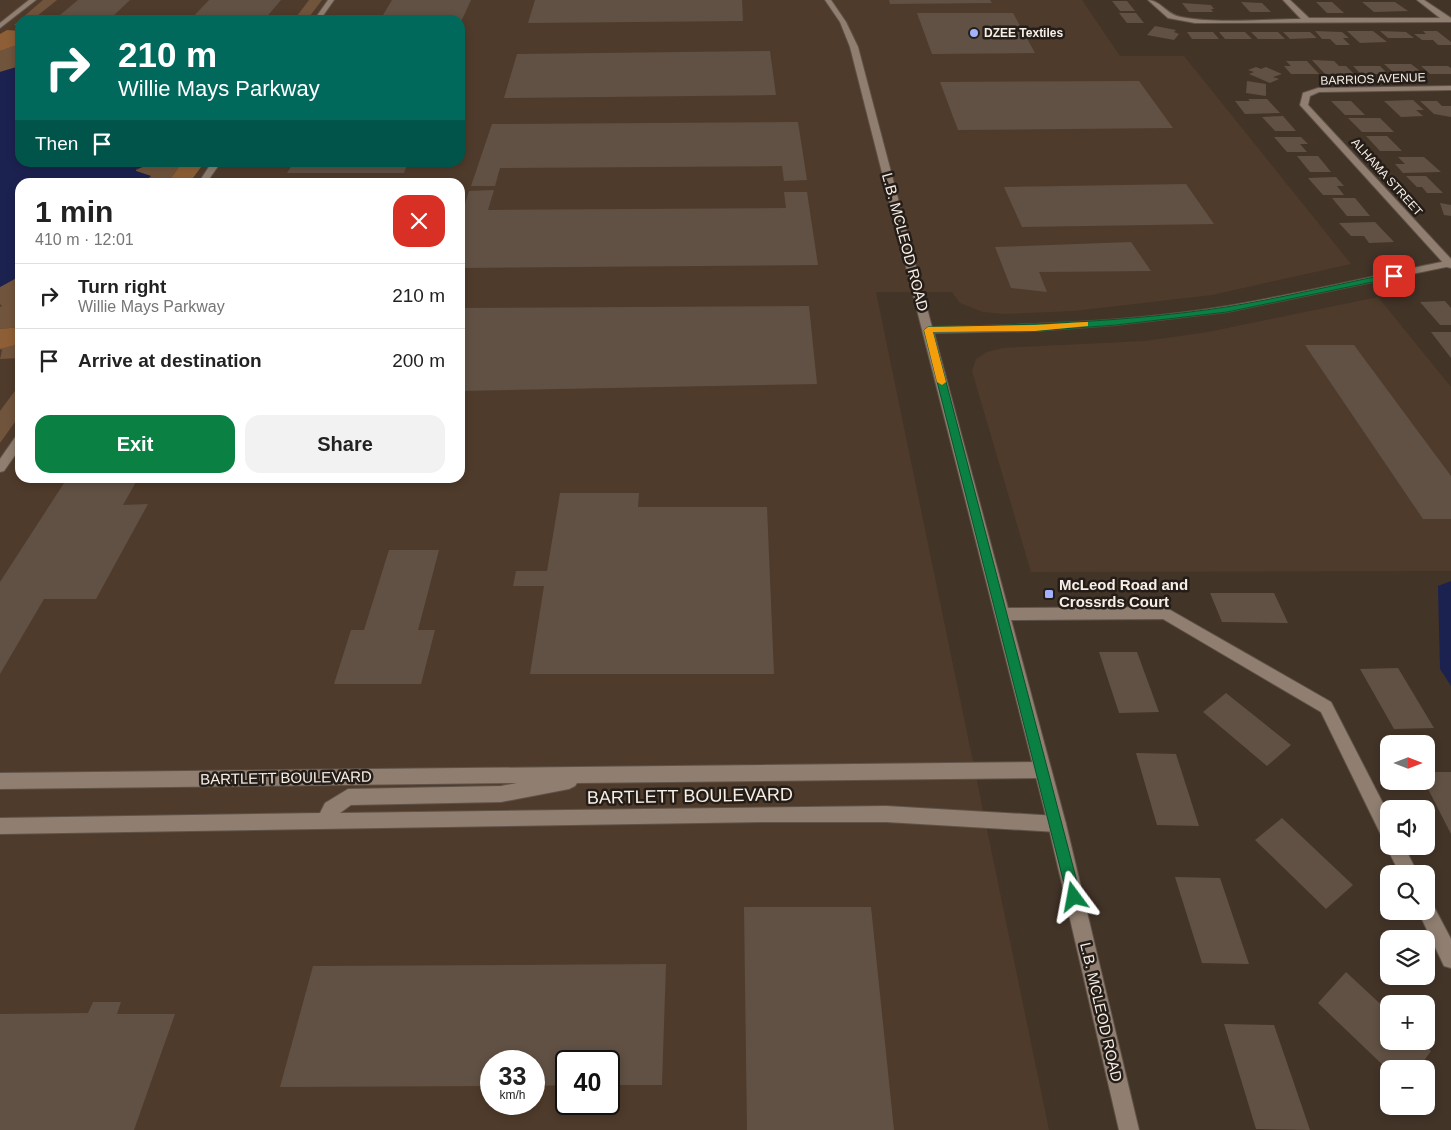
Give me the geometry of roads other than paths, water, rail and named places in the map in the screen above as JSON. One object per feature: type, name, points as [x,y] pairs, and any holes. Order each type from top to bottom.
[{"type":"street","points":[[0,26],[34,0]]},
{"type":"street","points":[[320,15],[331,0]]},
{"type":"street","name":"L.B. MCLEOD ROAD","points":[[828,0],[843,22],[854,47],[1057,824],[1129,1130]]},
{"type":"street","points":[[1151,0],[1162,14],[1179,20],[1450,21]]},
{"type":"street","points":[[1286,0],[1307,20]]},
{"type":"street","points":[[1420,0],[1450,21]]},
{"type":"street","name":"BARRIOS AVENUE","points":[[1304,105],[1306,95],[1318,90],[1451,88]]},
{"type":"street","name":"ALHAMA STREET","points":[[1304,105],[1451,264]]},
{"type":"street","points":[[206,178],[214,167]]},
{"type":"street","points":[[928,330],[1035,328],[1116,322],[1227,309],[1451,264]]},
{"type":"street","points":[[0,468],[15,446]]},
{"type":"street","points":[[1002,614],[1165,613],[1326,707],[1380,815]]},
{"type":"street","name":"BARTLETT BOULEVARD","points":[[0,781],[1042,770]]},
{"type":"street","name":"BARTLETT BOULEVARD","points":[[324,822],[331,810],[348,797],[501,794],[602,774]]},
{"type":"street","name":"BARTLETT BOULEVARD","points":[[0,826],[775,814],[886,814],[1057,824]]},
{"type":"street","points":[[1432,920],[1451,959]]},
{"type":"place","name":"DZEE Textiles","points":[[974,33]]},
{"type":"place","name":"McLeod Road and Crossrds Court","points":[[1049,594]]}]
